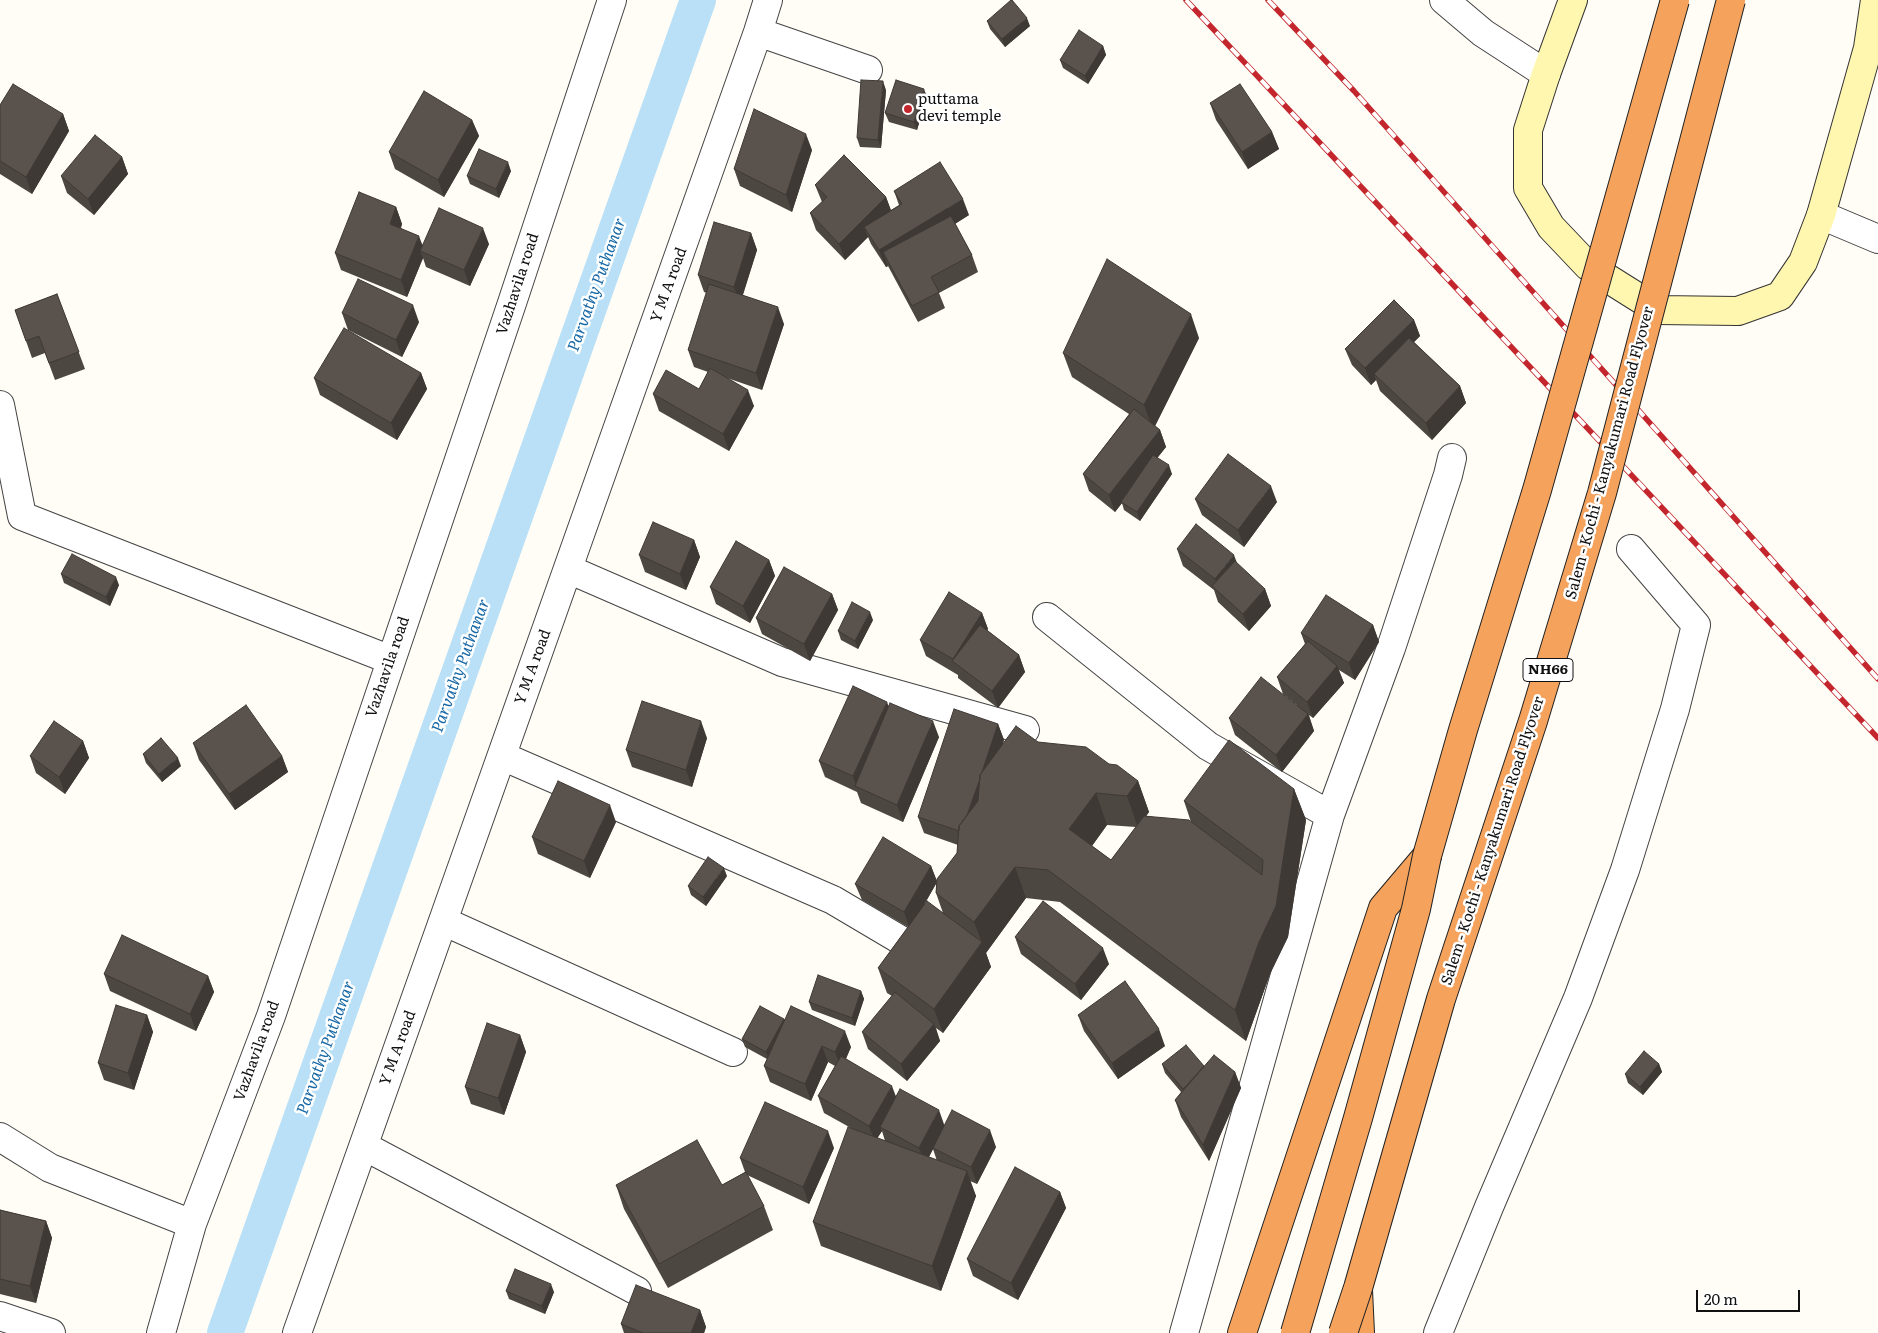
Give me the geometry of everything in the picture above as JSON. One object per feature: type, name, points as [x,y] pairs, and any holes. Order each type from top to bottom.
[{"type":"highway","points":[[1295,1333],[1358,1118],[1463,730],[1537,490],[1675,0]]},
{"type":"highway","name":"Salem - Kochi - Kanyakumari Road Flyover","points":[[1343,1333],[1358,1288],[1441,999],[1533,721],[1602,493],[1731,0]]},
{"type":"highway","points":[[1242,1333],[1383,908],[1428,856]]},
{"type":"highway","points":[[1358,1288],[1360,1333]]},
{"type":"street","name":"Vazhavila road","points":[[162,1333],[192,1224],[271,1016],[612,0]]},
{"type":"street","name":"Y M A road","points":[[298,1333],[768,0]]},
{"type":"street","points":[[1444,0],[1483,33],[1546,74]]},
{"type":"street","points":[[1572,0],[1528,130],[1528,188],[1551,227],[1588,266],[1658,310],[1738,311],[1780,296],[1803,262],[1821,215],[1868,48],[1875,0]]},
{"type":"street","points":[[758,32],[868,70]]},
{"type":"street","points":[[1821,215],[1878,239]]},
{"type":"street","points":[[0,405],[22,516],[391,660]]},
{"type":"street","points":[[1184,1333],[1330,815],[1391,648],[1452,458]]},
{"type":"street","points":[[1438,1333],[1489,1206],[1578,998],[1625,870],[1675,710],[1696,625],[1631,549]]},
{"type":"street","points":[[568,569],[782,662],[1025,730]]},
{"type":"street","points":[[1047,617],[1208,746],[1330,815]]},
{"type":"street","points":[[502,756],[833,900],[904,942]]},
{"type":"street","points":[[443,921],[732,1052]]},
{"type":"street","points":[[0,1137],[50,1168],[192,1224]]},
{"type":"street","points":[[364,1146],[637,1292]]},
{"type":"street","points":[[0,1316],[51,1333]]},
{"type":"building","points":[[1011,0],[1027,18],[1002,39],[987,21]]},
{"type":"building","points":[[1079,30],[1103,46],[1085,76],[1060,60]]},
{"type":"building","points":[[861,80],[883,81],[878,140],[857,138]]},
{"type":"building","name":"puttama devi temple","points":[[896,80],[924,89],[914,122],[885,113]]},
{"type":"building","points":[[13,84],[63,114],[26,177],[0,161],[0,105]]},
{"type":"building","points":[[1240,84],[1272,132],[1242,152],[1210,103]]},
{"type":"building","points":[[424,91],[472,120],[438,180],[389,152]]},
{"type":"building","points":[[754,109],[806,134],[786,195],[734,169]]},
{"type":"building","points":[[95,135],[122,157],[88,199],[61,176]]},
{"type":"building","points":[[479,149],[508,162],[496,189],[467,176]]},
{"type":"building","points":[[844,155],[886,197],[839,244],[810,213],[827,197],[815,185]]},
{"type":"building","points":[[940,162],[963,199],[879,250],[864,227],[902,204],[894,191]]},
{"type":"building","points":[[359,192],[396,207],[390,224],[419,236],[401,280],[335,253]]},
{"type":"building","points":[[439,208],[483,228],[464,270],[420,251]]},
{"type":"building","points":[[951,216],[972,255],[931,277],[939,292],[912,306],[883,252]]},
{"type":"building","points":[[714,222],[751,233],[734,287],[698,275]]},
{"type":"building","points":[[1107,259],[1191,314],[1144,405],[1063,353]]},
{"type":"building","points":[[358,279],[413,305],[396,340],[342,313]]},
{"type":"building","points":[[709,284],[778,307],[756,373],[688,350]]},
{"type":"building","points":[[57,294],[79,352],[49,363],[39,336],[26,341],[15,310]]},
{"type":"building","points":[[1394,300],[1414,320],[1365,368],[1345,349]]},
{"type":"building","points":[[344,328],[421,373],[391,423],[314,378]]},
{"type":"building","points":[[1409,338],[1460,386],[1426,423],[1374,374]]},
{"type":"building","points":[[710,368],[748,390],[723,434],[653,394],[666,370],[699,389]]},
{"type":"building","points":[[1134,409],[1160,430],[1109,495],[1083,474]]},
{"type":"building","points":[[1228,454],[1271,486],[1238,530],[1195,499]]},
{"type":"building","points":[[1153,455],[1169,465],[1137,512],[1121,502]]},
{"type":"building","points":[[653,522],[694,540],[680,574],[639,555]]},
{"type":"building","points":[[1196,524],[1234,555],[1215,579],[1177,549]]},
{"type":"building","points":[[736,541],[769,560],[743,606],[710,587]]},
{"type":"building","points":[[72,554],[116,577],[106,597],[61,574]]},
{"type":"building","points":[[1235,561],[1265,589],[1243,614],[1212,586]]},
{"type":"building","points":[[784,567],[832,594],[804,644],[756,618]]},
{"type":"building","points":[[949,592],[982,613],[953,659],[920,640]]},
{"type":"building","points":[[1326,595],[1373,625],[1349,663],[1301,633]]},
{"type":"building","points":[[852,602],[870,612],[855,641],[838,631]]},
{"type":"building","points":[[980,625],[1019,655],[992,691],[952,661]]},
{"type":"building","points":[[1308,641],[1337,666],[1307,702],[1277,677]]},
{"type":"building","points":[[1261,677],[1308,714],[1276,755],[1229,718]]},
{"type":"building","points":[[853,686],[887,702],[853,776],[819,761]]},
{"type":"building","points":[[642,701],[701,721],[686,770],[626,750]]},
{"type":"building","points":[[890,703],[933,721],[897,805],[855,786]]},
{"type":"building","points":[[246,705],[282,756],[229,794],[193,743]]},
{"type":"building","points":[[954,709],[998,724],[967,815],[959,826],[959,831],[918,817]]},
{"type":"building","points":[[54,721],[83,741],[59,777],[30,756]]},
{"type":"building","points":[[1016,726],[1038,742],[1086,747],[1109,764],[1117,765],[1138,781],[1127,796],[1096,793],[1069,829],[1111,860],[1144,816],[1189,820],[1262,875],[1263,860],[1184,801],[1229,740],[1294,789],[1276,906],[1259,942],[1235,1010],[1048,870],[1015,867],[974,922],[936,893],[937,879],[957,853],[959,826],[978,801],[980,775]]},
{"type":"building","points":[[161,738],[178,758],[159,774],[143,754]]},
{"type":"building","points":[[558,781],[610,805],[584,861],[532,837]]},
{"type":"building","points":[[883,837],[931,866],[904,912],[855,884]]},
{"type":"building","points":[[708,857],[724,868],[703,897],[688,886]]},
{"type":"building","points":[[927,901],[982,942],[934,1009],[878,968]]},
{"type":"building","points":[[1043,901],[1103,948],[1075,984],[1015,937]]},
{"type":"building","points":[[122,935],[208,976],[190,1014],[104,974]]},
{"type":"building","points":[[818,975],[861,991],[852,1018],[809,1002]]},
{"type":"building","points":[[1125,981],[1159,1029],[1112,1063],[1078,1015]]},
{"type":"building","points":[[895,992],[934,1024],[901,1064],[862,1032]]},
{"type":"building","points":[[116,1005],[147,1015],[128,1073],[98,1063]]},
{"type":"building","points":[[760,1006],[784,1019],[766,1052],[742,1039]]},
{"type":"building","points":[[791,1006],[845,1031],[835,1052],[822,1046],[805,1084],[764,1066]]},
{"type":"building","points":[[487,1023],[520,1035],[498,1098],[465,1087]]},
{"type":"building","points":[[1186,1045],[1204,1066],[1183,1089],[1162,1064]]},
{"type":"building","points":[[1644,1051],[1659,1064],[1640,1087],[1625,1074]]},
{"type":"building","points":[[1214,1055],[1235,1072],[1203,1145],[1175,1100]]},
{"type":"building","points":[[841,1056],[892,1086],[869,1126],[818,1096]]},
{"type":"building","points":[[900,1089],[939,1110],[919,1148],[880,1127]]},
{"type":"building","points":[[765,1102],[828,1131],[803,1187],[740,1158]]},
{"type":"building","points":[[952,1110],[990,1130],[971,1167],[933,1148]]},
{"type":"building","points":[[848,1127],[967,1171],[932,1266],[813,1222]]},
{"type":"building","points":[[697,1140],[722,1185],[746,1172],[764,1206],[659,1264],[616,1185]]},
{"type":"building","points":[[1015,1167],[1060,1192],[1011,1283],[967,1259]]},
{"type":"building","points":[[0,1210],[46,1221],[30,1286],[0,1279]]},
{"type":"building","points":[[515,1269],[551,1284],[542,1306],[506,1291]]},
{"type":"building","points":[[636,1285],[700,1310],[691,1333],[643,1333],[621,1324]]},
{"type":"waterway","name":"Parvathy Puthanar","points":[[225,1333],[698,0]]},
{"type":"railway","points":[[1186,0],[1878,738]]},
{"type":"railway","points":[[1268,0],[1354,91],[1878,679]]},
{"type":"place","name":"puttama devi temple","points":[[908,109]]}]
